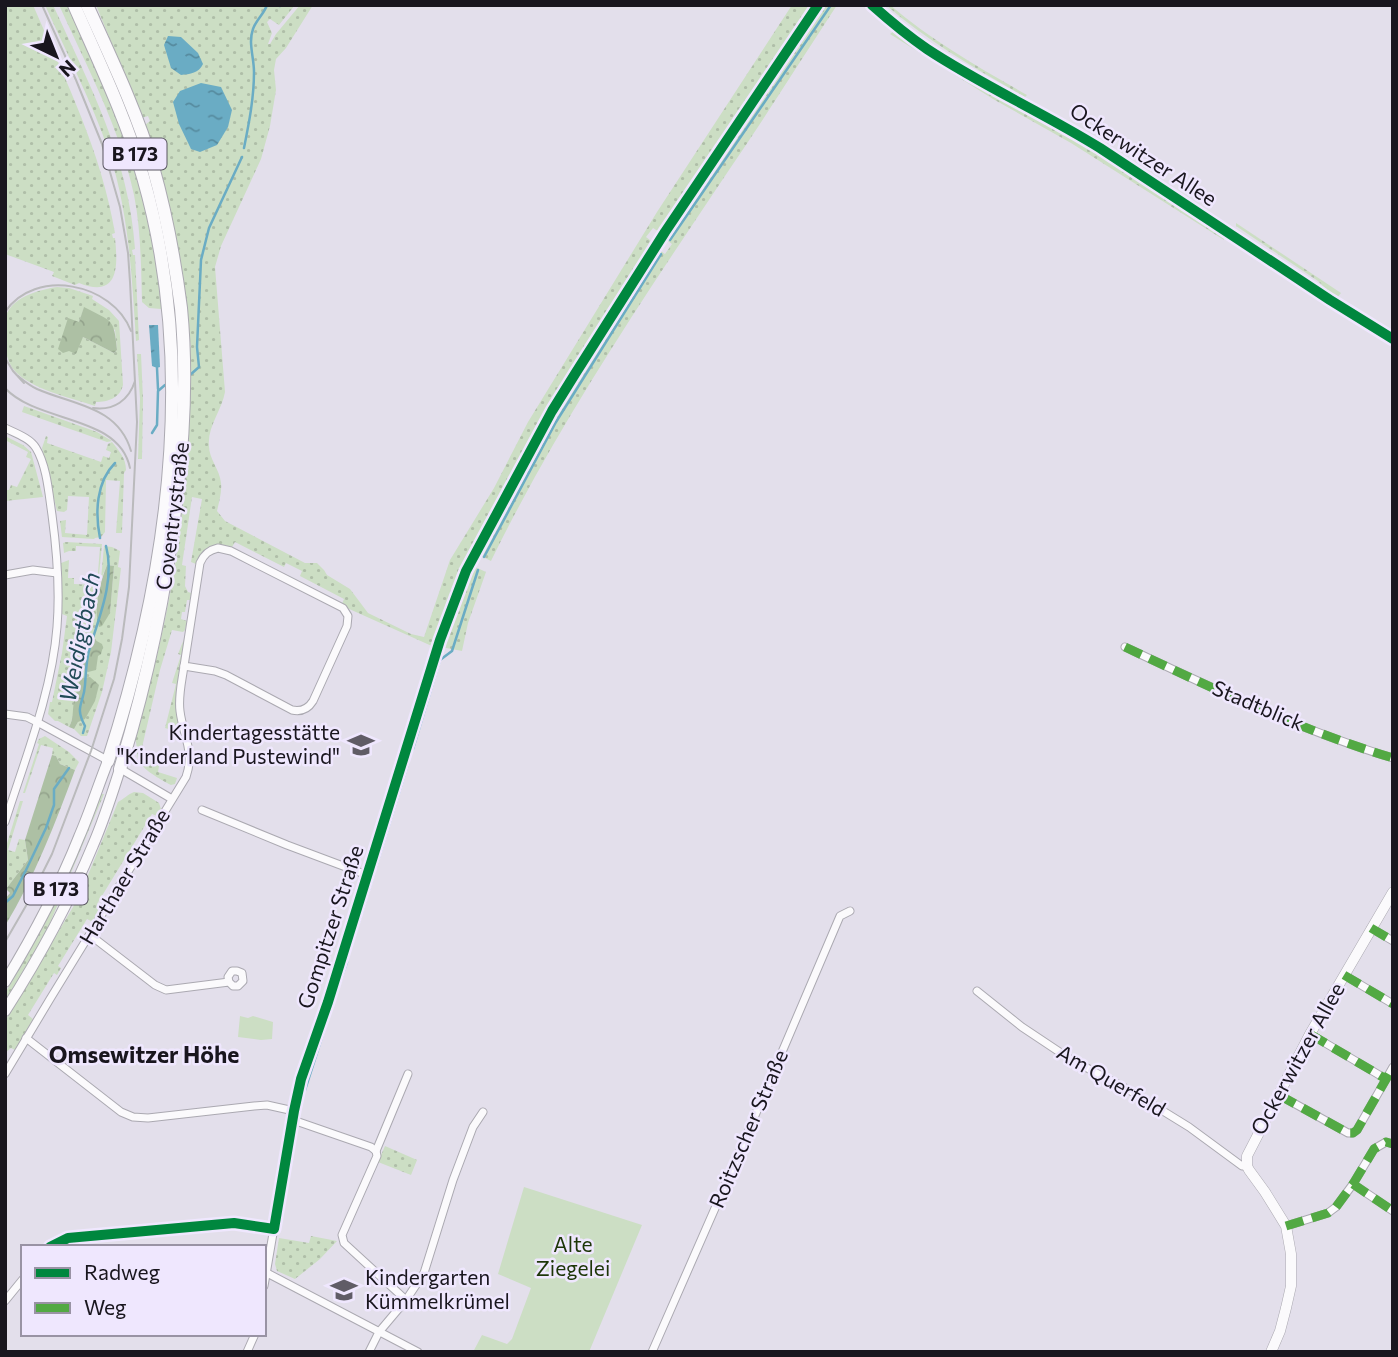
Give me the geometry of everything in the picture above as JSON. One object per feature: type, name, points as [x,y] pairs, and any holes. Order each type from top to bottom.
[{"type":"highway","name":"Coventrystraße","points":[[74,5],[127,129],[143,177],[161,255],[172,375],[167,472],[153,581],[143,634],[108,761]]},
{"type":"highway","name":"Coventrystraße","points":[[87,5],[133,112],[152,166],[172,253],[181,310],[183,431],[175,518],[156,636],[121,769]]},
{"type":"main road","name":"Coventrystraße","points":[[5,982],[58,885],[108,761]]},
{"type":"main road","name":"Coventrystraße","points":[[5,1011],[43,949],[69,897],[94,844],[121,769]]},
{"type":"street","name":"Ockerwitzer Allee","points":[[873,5],[899,29],[933,53],[1100,148],[1393,340]]},
{"type":"street","points":[[5,428],[30,442],[41,462],[49,492],[57,573],[57,626],[47,683],[5,821]]},
{"type":"street","name":"Harthaer Straße","points":[[5,1074],[186,777],[190,755],[179,697],[200,563],[202,558],[210,550],[218,548],[231,551],[343,608],[348,616],[347,626],[313,701],[303,710],[292,709],[215,671],[184,666]]},
{"type":"street","points":[[5,575],[33,570],[57,573]]},
{"type":"street","name":"Gompitzer Straße","points":[[266,1277],[301,1079],[328,1002],[440,640]]},
{"type":"street","name":"Stadtblick","points":[[1125,647],[1226,694],[1359,748],[1393,758]]},
{"type":"street","points":[[5,714],[27,717],[37,722],[172,799]]},
{"type":"street","points":[[202,810],[367,875]]},
{"type":"street","name":"Ockerwitzer Allee","points":[[1247,1166],[1250,1148],[1310,1034],[1393,892]]},
{"type":"street","name":"Roitzscher Straße","points":[[652,1352],[840,916],[850,911]]},
{"type":"street","points":[[1371,928],[1393,941]]},
{"type":"street","points":[[90,935],[159,988],[166,990],[229,982]]},
{"type":"street","points":[[1344,975],[1393,1004]]},
{"type":"street","name":"Am Querfeld","points":[[977,991],[1022,1027],[1070,1059],[1129,1090],[1189,1127],[1242,1166],[1247,1166]]},
{"type":"street","points":[[1310,1034],[1386,1079]]},
{"type":"street","points":[[26,1038],[121,1112],[133,1117],[148,1118],[267,1105],[294,1111]]},
{"type":"street","points":[[1279,1095],[1348,1133],[1353,1133],[1393,1067]]},
{"type":"street","points":[[406,1300],[344,1243],[342,1236],[377,1156],[376,1151],[408,1074]]},
{"type":"street","points":[[369,1352],[379,1332],[424,1273],[473,1126],[483,1112]]},
{"type":"street","points":[[293,1120],[376,1151]]},
{"type":"street","points":[[1286,1226],[1328,1213],[1336,1207],[1374,1149],[1386,1142],[1393,1144]]},
{"type":"street","points":[[1247,1166],[1286,1226],[1291,1254],[1291,1286],[1280,1331],[1271,1352]]},
{"type":"street","points":[[1353,1184],[1393,1211]]},
{"type":"street","points":[[54,1245],[68,1238],[234,1223],[274,1229]]},
{"type":"street","points":[[267,1273],[418,1352]]},
{"type":"street","points":[[5,1300],[21,1281]]},
{"type":"street","points":[[247,1352],[254,1336]]},
{"type":"green space","points":[[5,5],[33,5],[92,145],[115,233],[112,234],[115,238],[115,269],[109,283],[102,287],[79,283],[75,285],[52,276],[54,272],[5,254]]},
{"type":"green space","points":[[45,5],[53,5],[81,64],[106,123],[125,184],[135,249],[132,250],[135,255],[139,340],[136,341],[128,245],[116,175],[95,115]]},
{"type":"green space","points":[[59,5],[69,5],[123,131],[151,223],[163,307],[161,309],[149,308],[142,302],[138,222],[128,170],[102,98]]},
{"type":"green space","points":[[96,5],[295,5],[279,25],[270,19],[267,22],[272,33],[270,44],[300,5],[313,5],[276,59],[276,90],[261,159],[221,246],[215,267],[225,392],[209,439],[209,451],[221,483],[217,511],[225,521],[305,563],[317,563],[327,575],[350,589],[368,613],[411,634],[424,637],[450,560],[494,488],[528,422],[657,212],[792,5],[815,5],[661,233],[653,228],[646,237],[655,244],[550,410],[469,553],[434,647],[347,608],[342,604],[344,599],[300,576],[302,571],[286,563],[284,567],[235,542],[232,547],[210,547],[202,553],[196,564],[191,562],[202,499],[192,497],[182,565],[186,566],[185,586],[191,593],[181,619],[187,621],[183,632],[172,630],[140,756],[160,760],[158,772],[177,778],[175,784],[171,785],[141,764],[135,739],[159,648],[177,555],[185,475],[187,348],[191,347],[189,336],[186,336],[145,125],[150,121],[148,116],[142,118]]},
{"type":"green space","points":[[821,5],[837,5],[603,362],[544,460],[491,561],[477,554],[555,412],[658,249],[665,254],[672,244],[665,239],[817,12],[819,14],[821,11]]},
{"type":"green space","points":[[886,5],[890,5],[957,53],[1027,95],[1025,97],[953,54]]},
{"type":"green space","points":[[894,31],[1074,137],[1224,234],[1224,240],[1071,143],[993,99],[890,34]]},
{"type":"green space","points":[[1236,223],[1341,293],[1337,298],[1333,296],[1318,281],[1236,226]]},
{"type":"green space","points":[[57,287],[93,296],[92,299],[109,310],[119,321],[123,385],[113,398],[96,402],[95,406],[27,381],[16,372],[7,355],[5,323],[12,306],[26,296]],"holes":[[[84,308],[115,330],[117,350],[114,353],[83,337],[69,351]]]},
{"type":"green space","points":[[84,307],[106,318],[113,326],[117,350],[114,353],[83,337],[76,354],[69,351],[63,353],[58,349],[68,318],[79,322]]},
{"type":"green space","points":[[137,354],[141,354],[142,459],[138,459],[140,399]]},
{"type":"green space","points":[[24,406],[97,432],[112,441],[107,442],[22,412]]},
{"type":"green space","points":[[5,436],[31,452],[43,497],[5,501],[5,490],[9,490],[11,485],[17,487],[31,459],[26,457],[28,452],[5,440]]},
{"type":"green space","points":[[46,436],[47,443],[101,462],[103,456],[109,458],[111,452],[106,450],[108,444],[112,442],[117,448],[126,466],[122,533],[116,533],[120,481],[106,480],[105,532],[94,539],[62,537],[60,521],[66,520],[65,533],[87,535],[89,497],[68,496],[67,510],[57,511],[42,448]]},
{"type":"green space","points":[[63,543],[102,544],[98,585],[101,586],[100,593],[110,613],[114,566],[107,565],[101,579],[104,546],[120,551],[118,567],[121,568],[111,652],[102,692],[87,736],[81,736],[74,729],[78,722],[78,692],[69,727],[55,721],[48,714],[62,653],[67,616],[62,614],[61,563],[69,560],[68,578],[74,578],[74,584],[97,585],[100,547],[76,546],[76,551],[64,553]]},
{"type":"green space","points":[[107,565],[114,566],[110,613],[99,627],[97,604]]},
{"type":"green space","points":[[471,565],[486,572],[468,623],[462,651],[441,647]]},
{"type":"green space","points":[[184,639],[177,695],[179,728],[176,731],[165,728],[176,684],[172,683],[181,655],[178,654]]},
{"type":"green space","points":[[95,640],[103,647],[98,656],[96,670],[88,672],[81,667],[90,641]]},
{"type":"green space","points":[[90,677],[99,685],[95,701],[85,719],[78,722],[74,729],[69,727],[78,687],[81,678]]},
{"type":"green space","points":[[45,736],[79,762],[75,770],[60,764],[56,756],[52,755],[53,748],[41,745],[23,793],[39,744],[37,743]]},
{"type":"green space","points":[[52,755],[56,756],[60,764],[75,770],[35,869],[5,926],[5,899],[10,893],[6,889],[28,860],[25,840]]},
{"type":"green space","points":[[134,792],[143,793],[159,803],[161,809],[157,816],[152,814],[97,904],[101,908],[93,922],[87,919],[58,966],[61,968],[57,975],[54,973],[28,1015],[33,1019],[15,1050],[11,1048],[5,1053],[5,1021],[79,897],[118,802]]},
{"type":"green space","points":[[101,794],[104,794],[47,930],[5,1003],[5,993],[58,895]]},
{"type":"green space","points":[[20,801],[23,801],[8,850],[15,852],[19,839],[25,840],[28,860],[6,889],[5,850]]},
{"type":"green space","points":[[240,1016],[253,1016],[273,1022],[272,1039],[238,1037]]},
{"type":"green space","points":[[385,1146],[417,1160],[411,1175],[378,1162]]},
{"type":"green space","name":"Alte Ziegelei","points":[[524,1187],[642,1225],[589,1352],[473,1352],[482,1335],[507,1344],[512,1339],[531,1288],[498,1274]]},
{"type":"green space","points":[[311,1236],[337,1241],[295,1279],[277,1271],[275,1264],[279,1238],[309,1243]]},
{"type":"water","points":[[168,36],[181,37],[198,53],[203,64],[199,69],[181,75],[171,68],[164,45]]},
{"type":"water","points":[[201,83],[221,87],[232,110],[228,127],[217,145],[200,152],[191,149],[179,124],[173,102],[180,91]]},
{"type":"water","points":[[149,325],[158,325],[160,367],[157,368],[152,366]]},
{"type":"waterway","name":"Weidigtbach","points":[[244,148],[253,91],[252,34],[267,5]]},
{"type":"waterway","points":[[275,5],[281,5]]},
{"type":"waterway","points":[[670,240],[831,5]]},
{"type":"waterway","name":"Weidigtbach","points":[[190,375],[199,367],[197,347],[201,260],[209,228],[242,157]]},
{"type":"waterway","points":[[484,557],[556,422],[661,254]]},
{"type":"waterway","points":[[157,368],[158,389]]},
{"type":"waterway","name":"Weidigtbach","points":[[152,433],[157,425],[158,391],[165,385]]},
{"type":"waterway","name":"Weidigtbach","points":[[100,538],[98,498],[104,479],[115,463]]},
{"type":"waterway","name":"Weidigtbach","points":[[83,733],[85,726],[80,709],[88,656],[108,584],[106,546]]},
{"type":"waterway","points":[[413,749],[440,660],[452,651],[478,570]]},
{"type":"waterway","points":[[376,867],[408,764]]},
{"type":"waterway","name":"Weidigtbach","points":[[5,903],[13,896],[46,828],[54,805],[54,789],[69,768]]},
{"type":"waterway","points":[[362,912],[374,873]]},
{"type":"waterway","points":[[348,956],[360,918]]},
{"type":"waterway","points":[[334,1000],[347,962]]},
{"type":"waterway","points":[[305,1090],[332,1006]]},
{"type":"tram line","points":[[5,942],[52,854],[91,751],[114,679],[129,587],[137,422],[128,253],[120,207],[102,144],[42,5]]},
{"type":"tram line","points":[[5,312],[18,298],[35,289],[72,287],[91,292],[108,301],[122,315],[131,331]]},
{"type":"tram line","points":[[5,358],[24,383]]},
{"type":"tram line","points":[[18,376],[37,389],[105,416],[125,436],[131,451]]},
{"type":"tram line","points":[[93,408],[108,408],[120,403],[129,394],[135,381]]},
{"type":"tram line","points":[[5,388],[19,400],[94,428],[110,438],[123,451],[130,468]]},
{"type":"marked path","points":[[1125,647],[1290,721],[1393,758]]},
{"type":"marked path","points":[[1371,928],[1393,941]]},
{"type":"marked path","points":[[1344,975],[1393,1004]]},
{"type":"marked path","points":[[1310,1034],[1386,1079]]},
{"type":"marked path","points":[[1279,1095],[1348,1133],[1353,1133],[1393,1067]]},
{"type":"marked path","points":[[1353,1184],[1374,1149],[1386,1142],[1393,1144]]},
{"type":"marked path","points":[[1286,1226],[1328,1213],[1336,1207],[1353,1184],[1393,1211]]},
{"type":"cycle path","points":[[54,1245],[68,1238],[234,1223],[274,1229],[301,1079],[328,1002],[440,640],[466,571],[552,411],[575,374],[665,232],[818,5]]},
{"type":"cycle path","points":[[872,5],[927,49],[1100,148],[1393,339]]},
{"type":"place","name":"Kindertagesstätte \"Kinderland Pustewind\"","points":[[361,745]]},
{"type":"place","name":"Kindergarten Kümmelkrümel","points":[[344,1290]]},
{"type":"district","name":"Omsewitzer Höhe","points":[[144,1055]]}]
